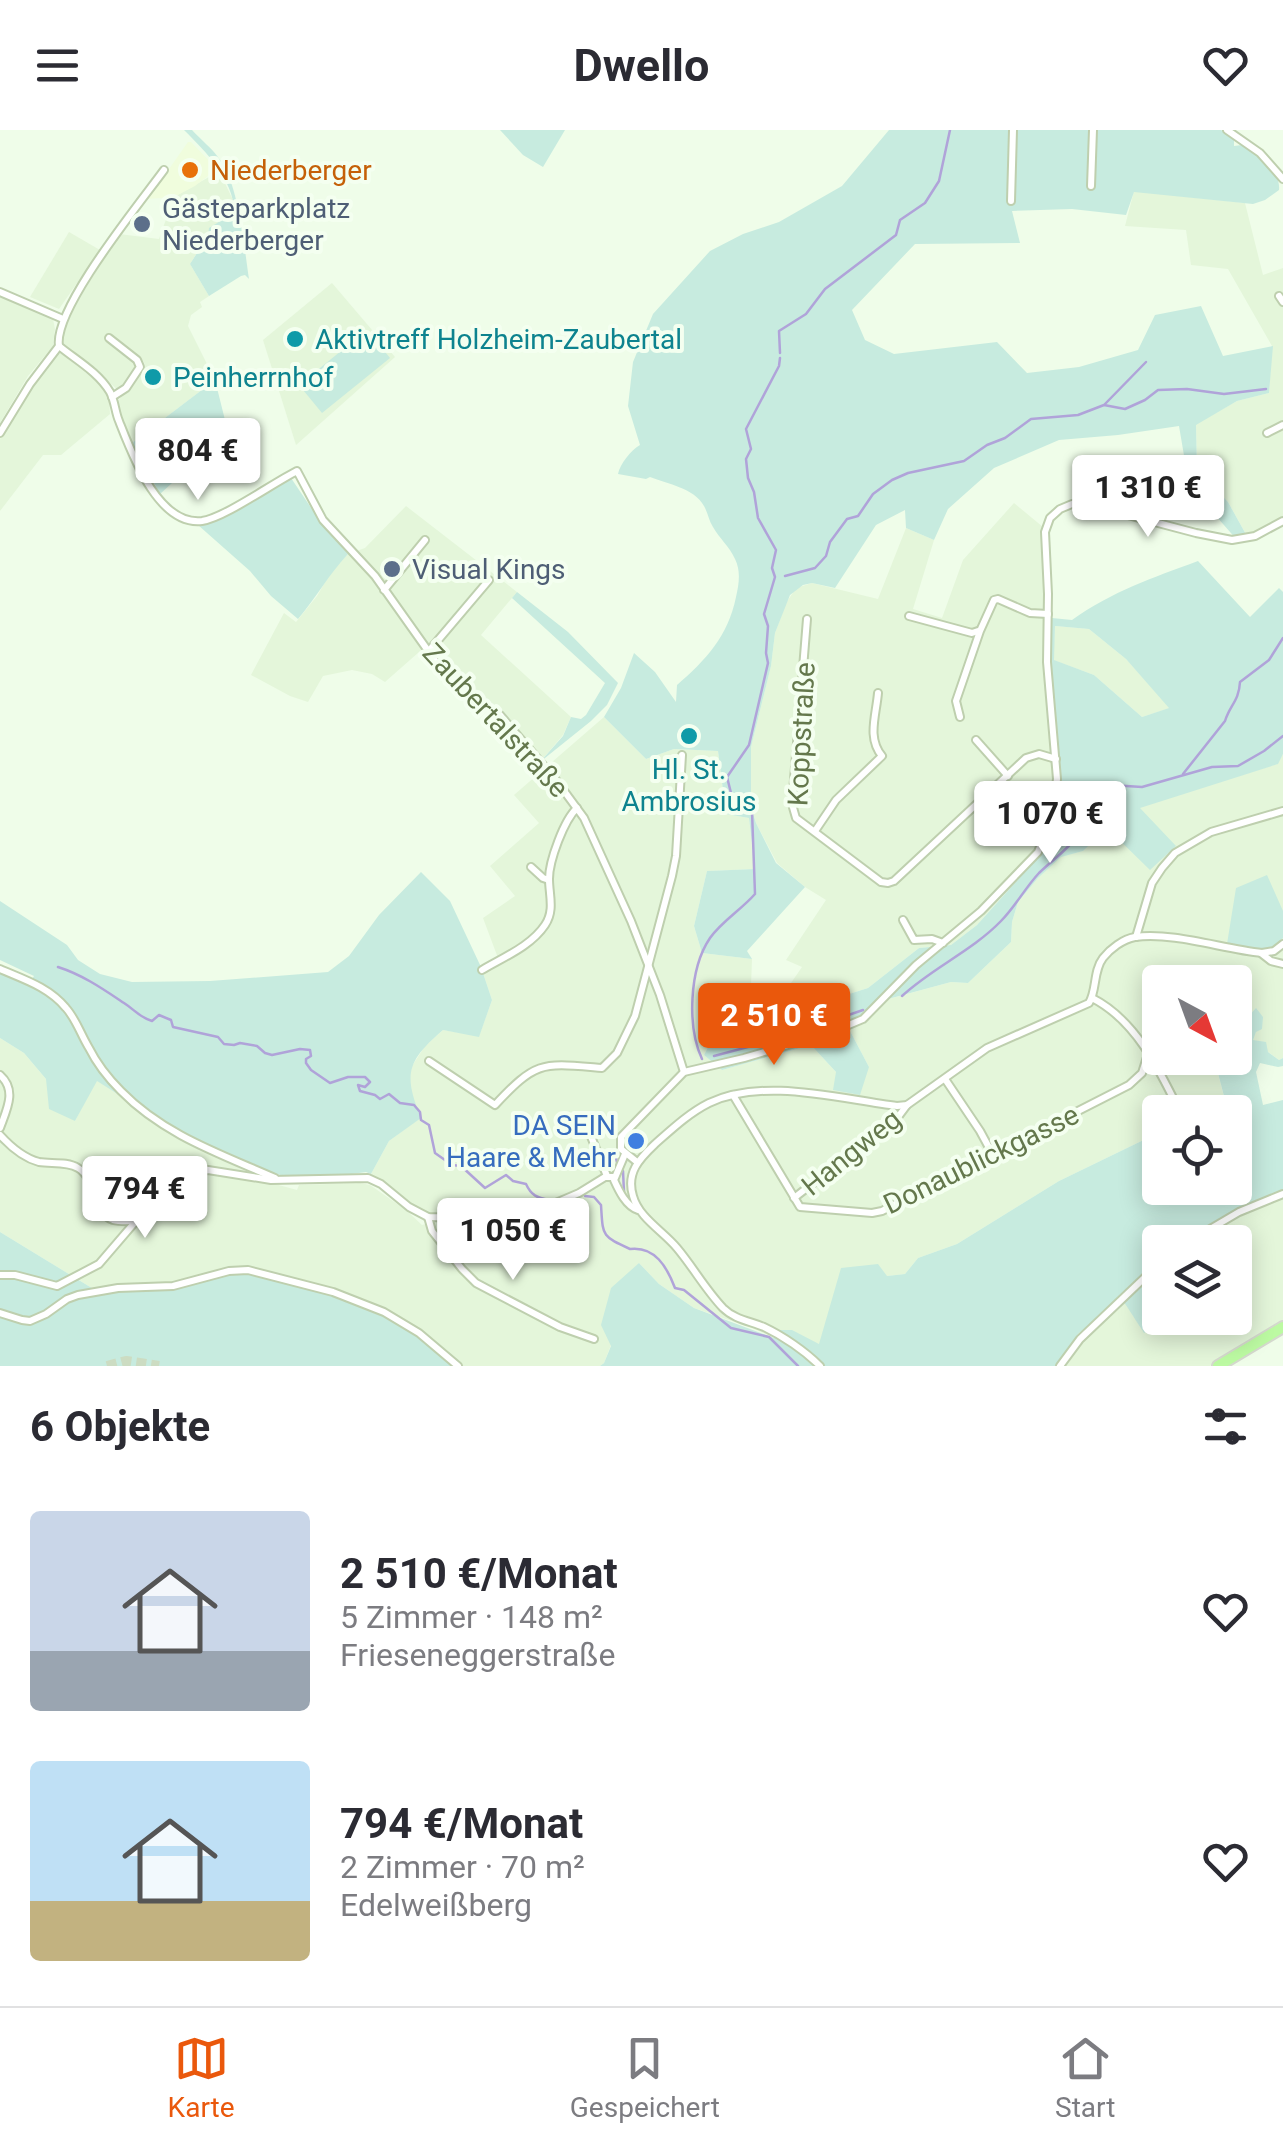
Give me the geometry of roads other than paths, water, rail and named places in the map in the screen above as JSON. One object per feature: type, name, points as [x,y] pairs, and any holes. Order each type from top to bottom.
[{"type":"main road","points":[[1218,1366],[1283,1327]]},
{"type":"street","points":[[1011,201],[1013,130]]},
{"type":"street","points":[[1091,186],[1093,130]]},
{"type":"street","points":[[1227,130],[1260,153],[1283,179]]},
{"type":"street","points":[[0,433],[58,346],[63,319],[115,234],[164,170]]},
{"type":"street","points":[[0,292],[63,319]]},
{"type":"street","points":[[109,338],[137,360],[140,367],[126,388],[112,397]]},
{"type":"street","name":"Zaubertalstraße","points":[[58,346],[96,375],[112,397],[116,416],[144,474],[169,511],[190,521],[210,519],[297,471],[323,520],[375,576],[428,652],[453,681],[500,715],[577,808],[606,864],[649,967],[684,1072]]},
{"type":"street","points":[[1267,433],[1283,424]]},
{"type":"street","points":[[637,1162],[625,1154],[621,1137],[684,1072],[854,1024],[872,1012],[916,965],[988,904],[1040,850],[1055,802],[1045,532],[1053,515],[1068,505],[1086,504],[1232,540],[1254,536],[1283,521]]},
{"type":"street","points":[[384,590],[425,540]]},
{"type":"street","points":[[428,652],[489,580]]},
{"type":"street","points":[[960,717],[956,701],[980,631],[996,599],[1030,612],[1048,614]]},
{"type":"street","points":[[909,616],[972,633],[980,631]]},
{"type":"street","name":"Koppstraße","points":[[807,619],[792,804],[796,818],[876,878],[888,883],[913,864],[1030,756],[1056,759]]},
{"type":"street","points":[[814,832],[836,800],[882,756],[873,746],[872,737],[878,693]]},
{"type":"street","points":[[976,740],[1008,776]]},
{"type":"street","points":[[429,1061],[494,1105],[522,1078],[544,1065],[602,1068],[617,1052],[630,1026],[649,967],[675,864],[682,756]]},
{"type":"street","points":[[482,970],[532,940],[546,923],[551,911],[549,872],[565,826],[577,808]]},
{"type":"street","points":[[1136,937],[1152,883],[1175,854],[1211,832],[1283,810]]},
{"type":"street","points":[[531,868],[549,880]]},
{"type":"street","points":[[902,920],[914,940],[944,944]]},
{"type":"street","points":[[1142,1044],[1102,1003],[1092,998],[1102,959],[1123,941],[1136,937],[1178,940],[1262,954],[1283,944]]},
{"type":"street","points":[[1262,954],[1283,964]]},
{"type":"street","points":[[0,969],[40,987],[60,1002],[103,1070],[151,1117],[191,1141],[276,1179]]},
{"type":"street","name":"Hangweg","points":[[794,1198],[907,1106],[987,1048],[1077,1009],[1092,998]]},
{"type":"street","name":"Donaublickgasse","points":[[794,1198],[805,1208],[877,1213],[1134,1082],[1142,1073]]},
{"type":"street","points":[[0,1075],[10,1090],[0,1131],[10,1145],[34,1160],[79,1168],[107,1217],[137,1221]]},
{"type":"street","points":[[945,1079],[993,1154]]},
{"type":"street","points":[[820,1366],[771,1331],[730,1314],[678,1249],[639,1210],[631,1186],[633,1170],[690,1115],[733,1095],[786,1091],[907,1106]]},
{"type":"street","points":[[733,1095],[794,1198]]},
{"type":"street","points":[[590,1134],[610,1177],[625,1199],[639,1210]]},
{"type":"street","points":[[0,1275],[62,1285],[98,1266],[166,1186],[185,1172],[208,1170],[265,1180],[368,1178],[428,1217],[515,1219],[610,1177],[625,1154]]},
{"type":"street","points":[[1217,1225],[1283,1194]]},
{"type":"street","points":[[428,1217],[432,1231],[476,1282],[560,1327],[594,1339]]},
{"type":"street","points":[[0,1312],[30,1321],[78,1294],[174,1286],[219,1273],[248,1270],[333,1292],[384,1312],[416,1330],[458,1366]]},
{"type":"street","points":[[1060,1366],[1080,1339],[1142,1280]]},
{"type":"waterway","points":[[780,353],[779,331],[806,314],[825,289],[896,235],[900,220],[925,203],[939,181],[950,130]]},
{"type":"waterway","points":[[702,1059],[692,1015],[698,965],[710,938],[755,894],[752,811],[732,797],[727,777],[749,745],[768,663],[768,626],[764,614],[775,577],[772,568],[776,550],[758,518],[748,478],[746,459],[751,449],[746,429],[780,358]]},
{"type":"waterway","points":[[1105,404],[1146,362]]},
{"type":"waterway","points":[[785,576],[815,568],[847,519],[858,516],[873,494],[892,480],[964,461],[1031,419],[1078,415],[1104,405],[1125,409],[1158,390],[1224,394],[1266,389]]},
{"type":"waterway","points":[[1183,774],[1225,721],[1240,682],[1269,660],[1283,638]]},
{"type":"waterway","points":[[1089,810],[1090,788],[1095,784],[1142,787],[1212,767],[1238,766],[1283,736]]},
{"type":"waterway","points":[[902,996],[990,932],[1039,873],[1078,835]]},
{"type":"waterway","points":[[58,967],[93,983],[152,1021],[159,1015],[171,1020],[173,1027],[218,1037],[224,1044],[257,1046],[272,1055],[310,1050],[306,1063],[330,1083],[365,1077],[370,1082],[365,1087],[358,1085],[360,1091],[380,1099],[389,1094],[400,1103],[414,1105],[421,1120],[429,1125],[435,1153],[452,1165],[461,1166],[485,1188],[506,1175],[549,1200]]},
{"type":"waterway","points":[[714,1056],[863,1010]]},
{"type":"waterway","points":[[615,1154],[617,1162]]},
{"type":"waterway","points":[[623,1171],[624,1192]]},
{"type":"waterway","points":[[585,1196],[594,1197],[601,1205],[603,1229],[609,1238],[630,1249],[653,1254],[675,1288],[684,1290],[731,1328],[769,1337],[798,1366]]},
{"type":"tunnel","points":[[107,1366],[126,1361],[159,1366]]},
{"type":"place","name":"Niederberger","points":[[190,170]]},
{"type":"place","name":"Gästeparkplatz Niederberger","points":[[142,224]]},
{"type":"place","name":"Aktivtreff Holzheim-Zaubertal","points":[[295,339]]},
{"type":"place","name":"Peinherrnhof","points":[[153,377]]},
{"type":"place","name":"Visual Kings","points":[[392,569]]},
{"type":"place","name":"Hl. St. Ambrosius","points":[[689,736]]},
{"type":"place","name":"DA SEIN Haare & Mehr","points":[[636,1141]]}]
